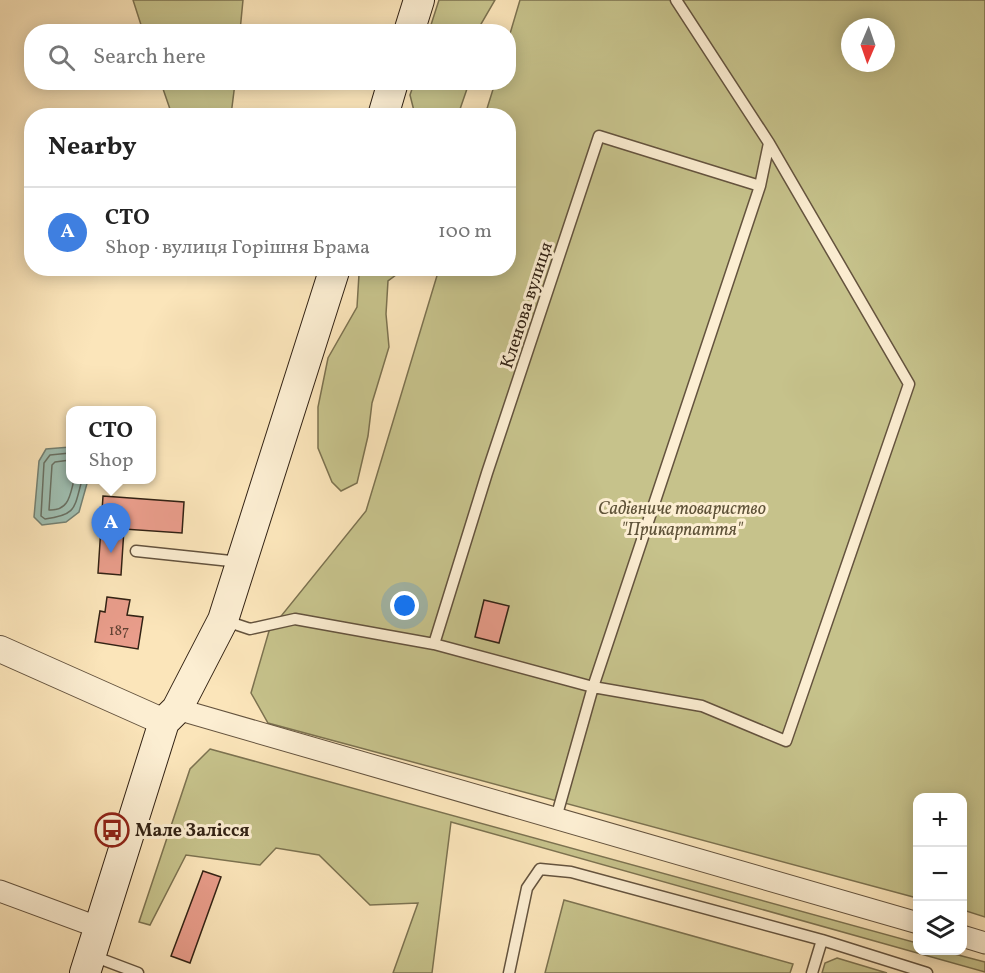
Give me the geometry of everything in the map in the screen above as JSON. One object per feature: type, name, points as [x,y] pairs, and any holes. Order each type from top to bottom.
[{"type":"main road","points":[[412,24],[419,0]]},
{"type":"main road","points":[[385,108],[391,90]]},
{"type":"main road","points":[[92,952],[170,715],[223,620],[332,276]]},
{"type":"street","points":[[0,649],[170,715],[556,818],[913,922]]},
{"type":"street","points":[[0,891],[92,952]]},
{"type":"street","points":[[967,937],[985,943]]},
{"type":"lane","points":[[223,620],[250,629],[295,619],[434,644],[594,687],[702,706],[786,741],[909,384],[769,142],[676,0]]},
{"type":"lane","name":"Кленова вулиця","points":[[434,644],[491,462],[599,136],[760,186]]},
{"type":"lane","points":[[556,818],[594,687],[760,186],[769,142]]},
{"type":"lane","points":[[136,551],[241,562]]},
{"type":"lane","points":[[509,973],[527,888],[540,869],[571,872],[822,940],[927,973]]},
{"type":"lane","points":[[812,973],[822,940]]},
{"type":"lane","points":[[92,952],[138,973]]},
{"type":"green space","points":[[133,0],[243,0],[241,24],[141,24]]},
{"type":"green space","points":[[439,0],[495,0],[481,24],[431,24]]},
{"type":"green space","name":"Садівниче товариство \"Прикарпаття\"","points":[[520,0],[985,0],[985,917],[967,911],[967,793],[913,793],[913,897],[268,723],[251,693],[269,631],[366,511],[437,276],[516,276],[516,108],[487,108],[493,90],[516,90],[516,24],[513,24]]},
{"type":"green space","points":[[163,90],[234,90],[232,108],[170,108]]},
{"type":"green space","points":[[412,90],[467,90],[460,108],[413,108],[410,95]]},
{"type":"green space","points":[[359,276],[395,276],[388,281],[386,314],[389,347],[372,403],[368,436],[357,483],[341,491],[332,482],[318,448],[318,407],[328,358],[357,307]]},
{"type":"green space","points":[[210,749],[913,942],[913,952],[451,822],[432,973],[393,973],[418,903],[370,905],[319,855],[276,848],[260,865],[186,855],[150,925],[139,922],[190,769]]},
{"type":"green space","points":[[564,900],[793,964],[790,973],[545,973]]},
{"type":"green space","points":[[924,955],[958,955],[985,962],[985,972]]},
{"type":"green space","points":[[837,958],[887,973],[822,973],[825,963]]},
{"type":"water","points":[[66,447],[66,484],[87,484],[79,512],[66,522],[42,525],[34,517],[39,461],[46,449]]},
{"type":"building","points":[[103,496],[184,502],[182,533],[124,529],[121,575],[98,573]]},
{"type":"building","points":[[107,597],[130,600],[127,615],[143,617],[138,649],[95,642],[100,611],[105,612]]},
{"type":"building","points":[[484,600],[509,606],[499,643],[475,637]]},
{"type":"building","points":[[203,871],[221,877],[190,963],[171,956]]},
{"type":"place","name":"СТО","points":[[111,553]]},
{"type":"place","name":"Мале Залісся","points":[[112,830]]}]
